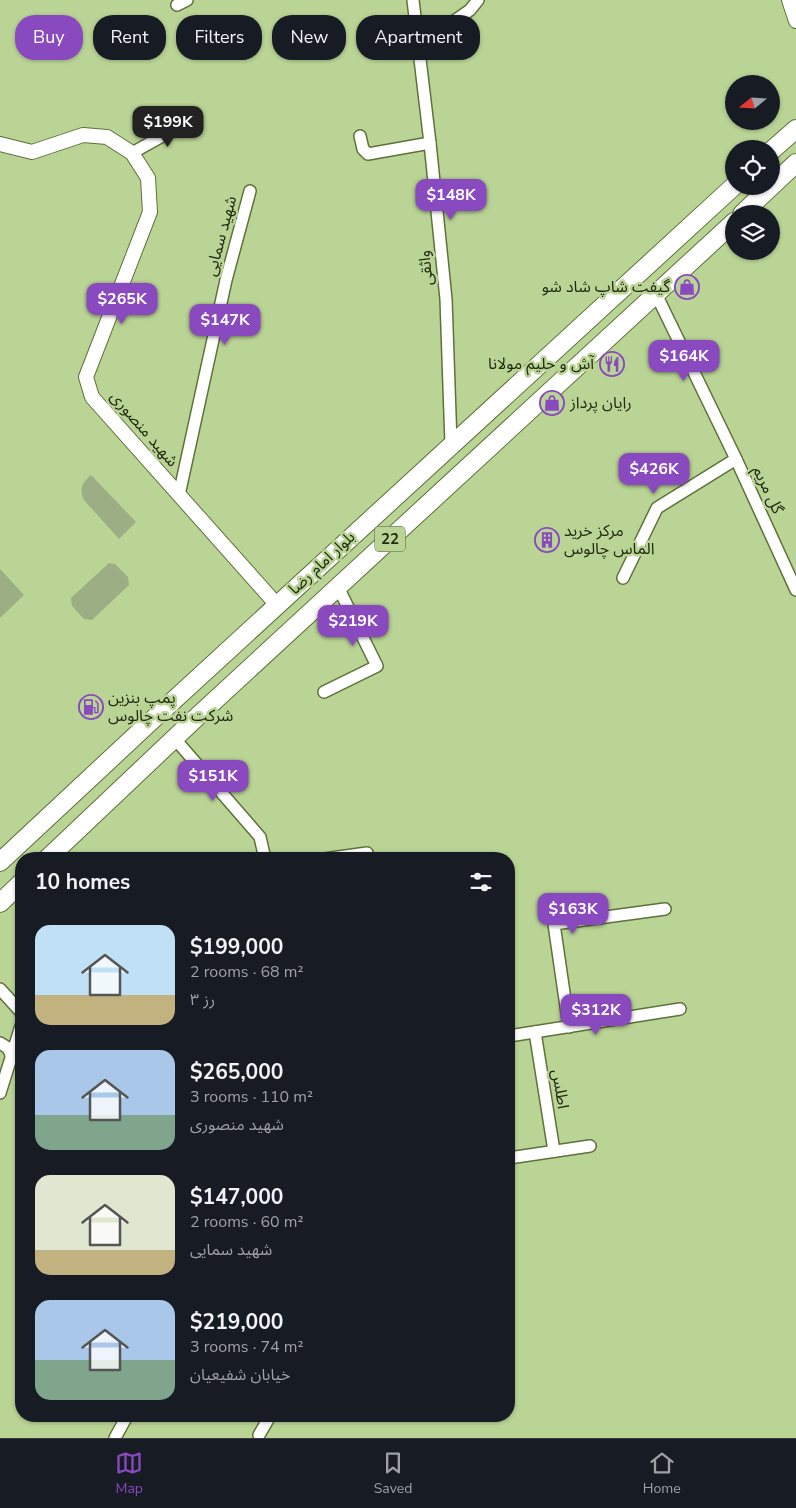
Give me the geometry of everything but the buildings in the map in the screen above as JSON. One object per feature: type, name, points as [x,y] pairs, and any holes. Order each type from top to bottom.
[{"type":"main road","points":[[780,143],[796,129]]},
{"type":"main road","points":[[752,205],[796,163]]},
{"type":"main road","name":"بلوار امام رضا","points":[[0,862],[451,444],[725,194]]},
{"type":"main road","name":"بلوار امام رضا","points":[[54,852],[199,715],[725,230]]},
{"type":"main road","points":[[179,695],[199,715]]},
{"type":"main road","points":[[30,834],[45,852]]},
{"type":"main road","points":[[0,903],[15,889]]},
{"type":"street","name":"واثقی","points":[[412,0],[414,15]]},
{"type":"street","points":[[463,15],[478,0]]},
{"type":"street","points":[[789,0],[796,21]]},
{"type":"street","name":"واثقی","points":[[419,60],[430,143],[446,299],[451,444]]},
{"type":"street","points":[[132,153],[191,120]]},
{"type":"street","name":"شهید منصوری","points":[[0,144],[32,152],[83,135],[107,137],[132,153],[148,178],[150,212],[86,376],[92,397],[277,605]]},
{"type":"street","points":[[360,136],[364,149],[368,154],[430,143]]},
{"type":"street","name":"شهید سمایی","points":[[179,496],[226,280],[250,191]]},
{"type":"street","name":"گل مریم","points":[[656,294],[736,459],[796,590]]},
{"type":"street","points":[[623,578],[657,508],[736,459]]},
{"type":"street","points":[[324,692],[377,666],[338,588]]},
{"type":"street","points":[[175,738],[260,837],[263,852]]},
{"type":"street","points":[[569,1027],[554,924],[665,910]]},
{"type":"street","points":[[0,990],[15,1006]]},
{"type":"street","points":[[515,1035],[680,1009]]},
{"type":"street","name":"اطلس","points":[[535,1032],[554,1151]]},
{"type":"street","points":[[0,1043],[8,1048],[12,1057]]},
{"type":"street","points":[[0,1093],[15,1047]]},
{"type":"street","points":[[515,1157],[590,1146]]},
{"type":"street","points":[[115,1438],[124,1422]]},
{"type":"street","points":[[260,1435],[267,1422]]},
{"type":"green space","points":[[91,475],[136,522],[119,539],[84,500],[82,486]]},
{"type":"green space","points":[[109,563],[115,564],[128,577],[129,585],[92,620],[84,619],[72,606],[71,598]]},
{"type":"green space","points":[[0,569],[24,595],[0,618]]},
{"type":"place","name":"گیفت شاپ شاد شو","points":[[687,287]]},
{"type":"place","name":"آش و حلیم مولانا","points":[[612,364]]},
{"type":"place","name":"رایان پرداز","points":[[552,403]]},
{"type":"place","name":"مرکز خرید الماس چالوس","points":[[547,540]]},
{"type":"place","name":"پمپ بنزین شرکت نفت چالوس","points":[[91,707]]}]
